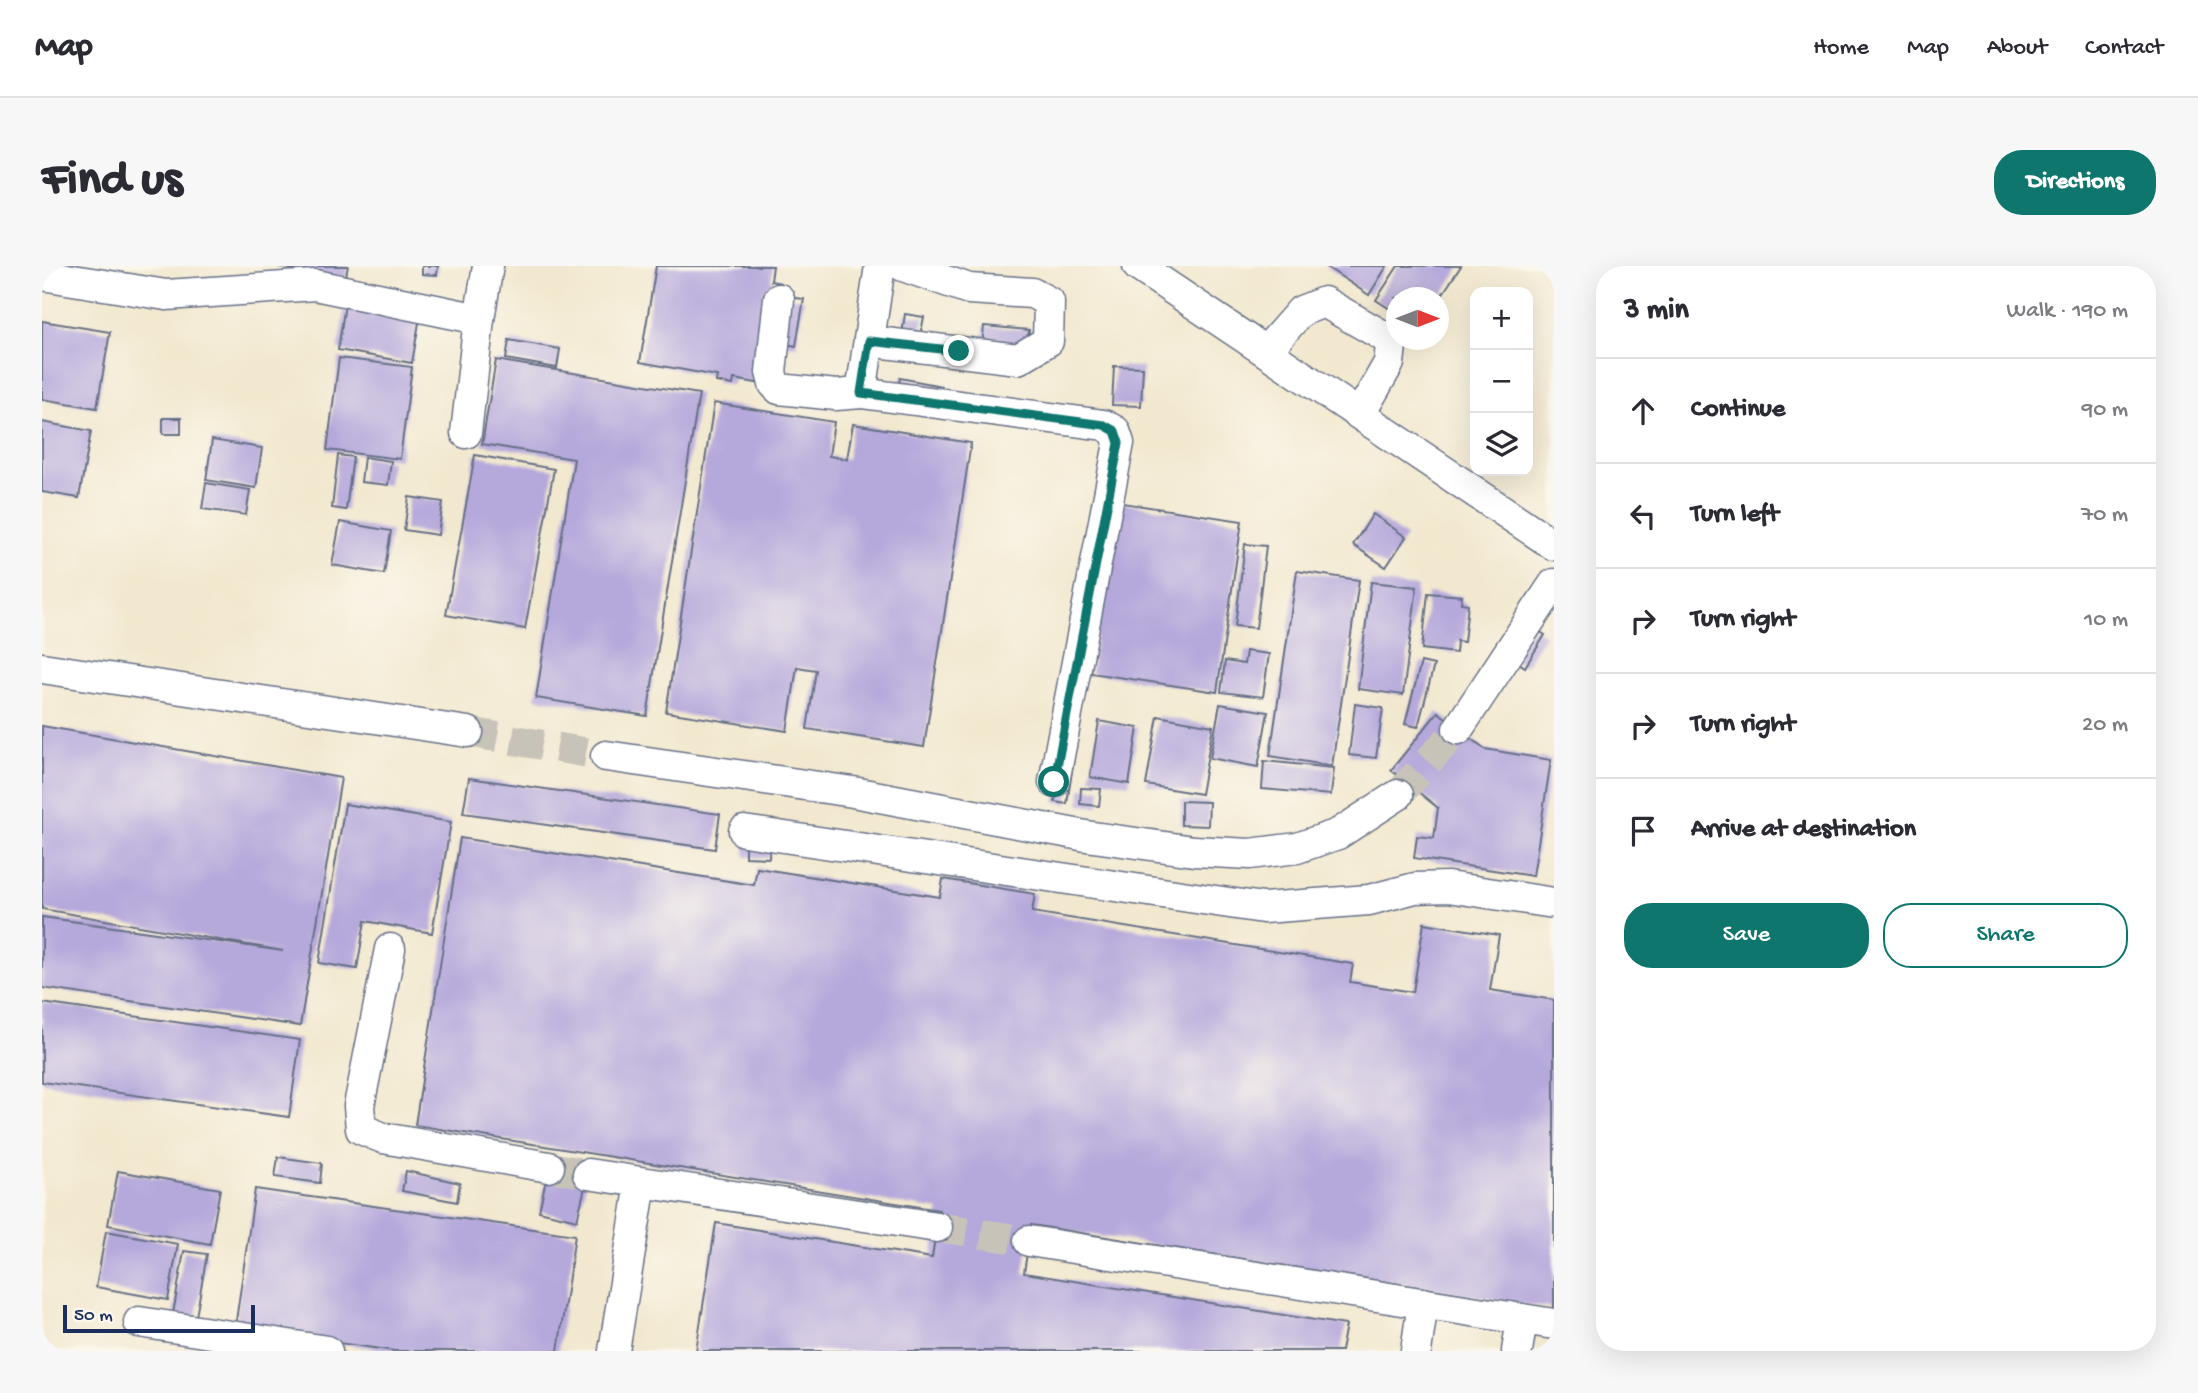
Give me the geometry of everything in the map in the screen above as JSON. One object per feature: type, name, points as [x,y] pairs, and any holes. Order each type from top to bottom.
[{"type":"lane","points":[[466,433],[488,266]]},
{"type":"lane","points":[[861,393],[880,266]]},
{"type":"lane","points":[[869,341],[1018,359],[1048,341],[1049,302],[1032,293],[969,289],[903,266]]},
{"type":"lane","points":[[1138,266],[1554,545]]},
{"type":"lane","points":[[42,275],[166,295],[315,285],[479,319]]},
{"type":"lane","points":[[779,299],[771,372],[774,384],[779,389],[836,395],[861,393],[1104,425],[1115,431],[1119,443],[1054,782]]},
{"type":"lane","points":[[1266,351],[1301,311],[1324,302],[1385,337],[1391,346],[1388,363],[1360,414]]},
{"type":"lane","points":[[1458,729],[1554,583]]},
{"type":"lane","points":[[42,667],[468,732]]},
{"type":"lane","points":[[606,757],[853,792],[1086,836],[1194,850],[1250,854],[1297,848],[1338,834],[1398,795]]},
{"type":"lane","points":[[744,831],[1263,908],[1368,900],[1415,888],[1448,887],[1554,903]]},
{"type":"lane","points":[[390,949],[359,1106],[361,1129],[383,1138],[549,1167]]},
{"type":"lane","points":[[589,1174],[937,1227]]},
{"type":"lane","points":[[614,1351],[641,1183]]},
{"type":"lane","points":[[1029,1241],[1554,1324]]},
{"type":"lane","points":[[1416,1351],[1423,1303]]},
{"type":"lane","points":[[1517,1351],[1522,1319]]},
{"type":"lane","points":[[139,1322],[327,1351]]},
{"type":"building","points":[[276,266],[348,266],[345,280]]},
{"type":"building","points":[[422,266],[438,266],[437,275],[422,274]]},
{"type":"building","points":[[656,266],[773,266],[771,281],[781,283],[762,384],[734,379],[733,385],[716,382],[717,376],[640,362]]},
{"type":"building","points":[[1325,266],[1387,266],[1369,295]]},
{"type":"building","points":[[1398,266],[1461,266],[1447,287],[1386,287],[1386,306],[1376,300]]},
{"type":"building","points":[[788,297],[804,299],[796,346],[781,343]]},
{"type":"building","points":[[345,304],[420,317],[412,363],[338,350]]},
{"type":"building","points":[[905,314],[924,317],[920,337],[902,334]]},
{"type":"building","points":[[42,321],[110,332],[97,408],[42,399]]},
{"type":"building","points":[[984,326],[1029,330],[1027,350],[982,346]]},
{"type":"building","points":[[509,340],[560,349],[557,368],[506,359]]},
{"type":"building","points":[[339,358],[412,367],[400,459],[327,450]]},
{"type":"building","points":[[496,360],[699,394],[647,716],[536,698],[574,459],[482,444]]},
{"type":"building","points":[[1114,366],[1143,367],[1141,406],[1112,405]]},
{"type":"building","points":[[900,378],[942,386],[941,396],[898,389]]},
{"type":"building","points":[[714,403],[834,422],[829,456],[847,459],[853,424],[971,443],[924,747],[807,729],[816,670],[797,667],[787,731],[666,712]]},
{"type":"building","points":[[163,418],[181,418],[181,434],[163,434]]},
{"type":"building","points":[[42,422],[91,431],[79,498],[42,492]]},
{"type":"building","points":[[212,440],[262,448],[256,488],[206,480]]},
{"type":"building","points":[[338,455],[353,457],[346,510],[332,508]]},
{"type":"building","points":[[475,455],[554,469],[525,629],[446,615]]},
{"type":"building","points":[[364,457],[391,461],[388,485],[361,482]]},
{"type":"building","points":[[206,483],[250,490],[246,515],[202,509]]},
{"type":"building","points":[[409,497],[443,502],[438,535],[404,530]]},
{"type":"building","points":[[1116,502],[1242,521],[1217,692],[1091,673]]},
{"type":"building","points":[[1373,514],[1406,537],[1386,567],[1353,545]]},
{"type":"building","points":[[340,522],[391,531],[384,574],[332,565]]},
{"type":"building","points":[[1245,544],[1266,546],[1256,628],[1235,626]]},
{"type":"building","points":[[1297,571],[1359,580],[1332,766],[1270,756]]},
{"type":"building","points":[[1371,582],[1417,587],[1403,695],[1358,689]]},
{"type":"building","points":[[1428,593],[1462,596],[1461,603],[1468,604],[1464,642],[1457,641],[1456,653],[1422,649]]},
{"type":"building","points":[[1533,627],[1545,635],[1525,667],[1513,659]]},
{"type":"building","points":[[1246,651],[1269,654],[1263,697],[1221,692],[1225,661],[1244,664]]},
{"type":"building","points":[[1421,662],[1434,665],[1418,727],[1405,724]]},
{"type":"building","points":[[1220,704],[1268,712],[1258,767],[1210,758]]},
{"type":"building","points":[[1355,704],[1383,708],[1376,758],[1349,755]]},
{"type":"building","points":[[1438,712],[1485,749],[1551,760],[1533,876],[1414,858],[1417,836],[1434,838],[1438,808],[1391,770]]},
{"type":"building","points":[[1158,716],[1213,726],[1201,794],[1146,785]]},
{"type":"building","points":[[1099,721],[1138,728],[1129,784],[1090,777]]},
{"type":"building","points":[[42,726],[341,778],[300,1026],[42,988],[42,917],[283,951],[42,909]]},
{"type":"building","points":[[1067,729],[1078,731],[1067,804],[1055,802]]},
{"type":"building","points":[[1264,761],[1334,768],[1331,795],[1262,789]]},
{"type":"building","points":[[469,778],[720,814],[715,849],[463,813]]},
{"type":"building","points":[[1081,788],[1101,789],[1099,806],[1080,804]]},
{"type":"building","points":[[1181,801],[1209,802],[1208,826],[1181,825]]},
{"type":"building","points":[[345,804],[451,822],[432,933],[365,921],[357,969],[319,963]]},
{"type":"building","points":[[745,836],[770,837],[769,858],[745,857]]},
{"type":"building","points":[[460,838],[754,885],[757,868],[940,897],[943,879],[1035,894],[1032,912],[1353,964],[1350,982],[1413,992],[1424,923],[1499,935],[1490,990],[1554,1000],[1554,1309],[1031,1225],[1024,1273],[1346,1325],[1341,1351],[696,1351],[716,1223],[932,1258],[939,1210],[415,1125]]},
{"type":"building","points":[[42,1003],[300,1040],[289,1117],[42,1082]]},
{"type":"building","points":[[278,1157],[322,1163],[320,1183],[275,1177]]},
{"type":"building","points":[[551,1157],[590,1167],[577,1220],[539,1211]]},
{"type":"building","points":[[118,1171],[220,1189],[210,1244],[108,1225]]},
{"type":"building","points":[[406,1171],[460,1183],[457,1202],[402,1191]]},
{"type":"building","points":[[255,1189],[575,1235],[558,1351],[394,1351],[235,1328]]},
{"type":"building","points":[[106,1231],[178,1244],[168,1300],[96,1287]]},
{"type":"building","points":[[184,1251],[207,1254],[196,1317],[173,1314]]},
{"type":"tunnel","points":[[1398,795],[1458,729]]},
{"type":"tunnel","points":[[468,732],[606,756]]},
{"type":"tunnel","points":[[549,1167],[588,1174]]},
{"type":"tunnel","points":[[937,1227],[1029,1241]]},
{"type":"route","points":[[959,351],[869,341],[861,393],[1104,425],[1115,431],[1119,443],[1054,782]]}]
